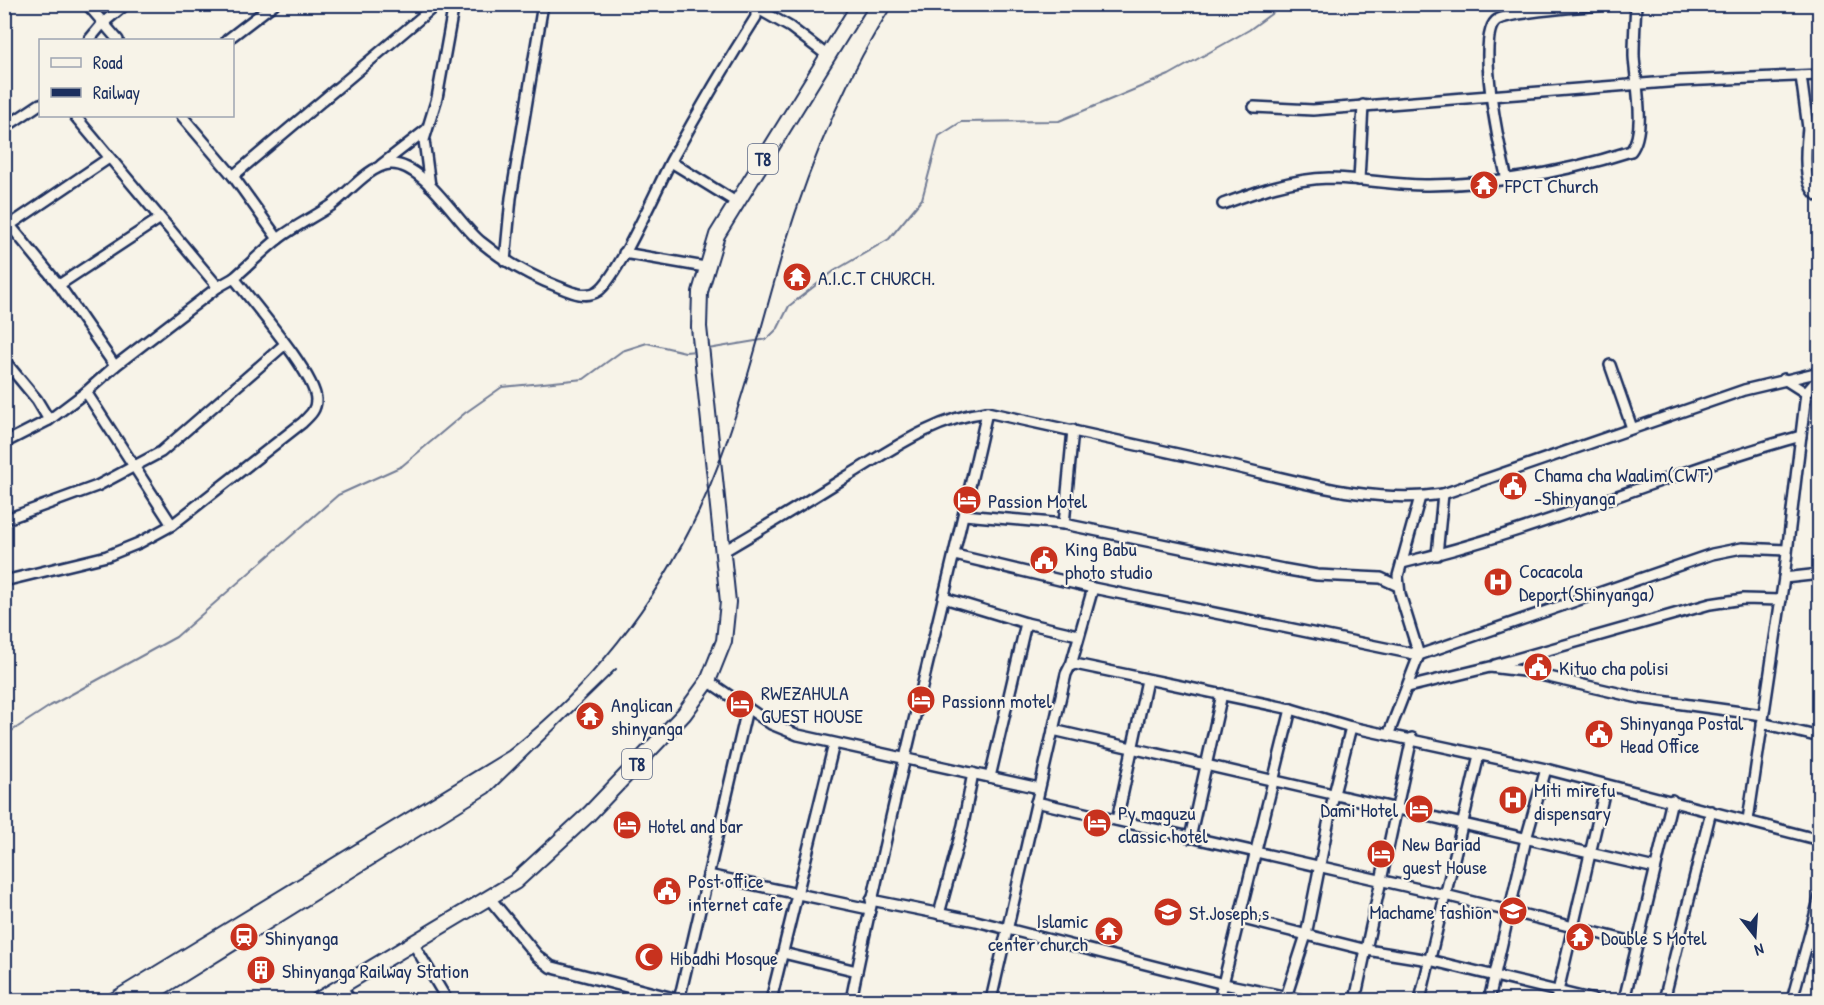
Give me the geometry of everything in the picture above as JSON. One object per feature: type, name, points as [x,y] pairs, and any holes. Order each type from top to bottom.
[{"type":"highway","name":"T8","points":[[318,1000],[515,882],[590,814],[684,714],[708,681],[724,641],[727,588],[699,327],[700,292],[705,267],[717,235],[736,202],[860,4]]},
{"type":"main road","points":[[490,898],[537,956],[551,967],[679,1000]]},
{"type":"street","points":[[87,4],[117,39]]},
{"type":"street","points":[[90,39],[103,23],[126,4]]},
{"type":"street","points":[[228,39],[274,4]]},
{"type":"street","points":[[233,176],[436,4]]},
{"type":"street","points":[[430,186],[424,149],[426,130],[437,98],[454,4]]},
{"type":"street","points":[[505,261],[511,198],[543,4]]},
{"type":"street","points":[[1507,180],[1493,98],[1487,45],[1491,26],[1508,15],[1615,4]]},
{"type":"street","points":[[1223,204],[1290,182],[1331,178],[1396,185],[1430,185],[1507,180],[1565,169],[1631,151],[1636,142],[1639,126],[1636,86],[1636,4]]},
{"type":"street","points":[[380,166],[403,166],[412,170],[430,186],[478,240],[505,261],[538,279],[573,293],[589,295],[604,286],[624,253],[671,162],[759,9],[790,27],[828,56]]},
{"type":"street","points":[[1254,107],[1313,110],[1493,98],[1690,81],[1820,75]]},
{"type":"street","points":[[1801,76],[1808,128],[1809,181],[1813,192],[1820,197]]},
{"type":"street","points":[[4,128],[39,105]]},
{"type":"street","points":[[1359,180],[1363,105]]},
{"type":"street","points":[[76,117],[218,287]]},
{"type":"street","points":[[183,117],[233,176],[278,239]]},
{"type":"street","points":[[1808,128],[1820,132]]},
{"type":"street","points":[[4,443],[49,420],[86,393],[115,366],[218,287],[234,278],[278,239],[332,204],[426,130]]},
{"type":"street","points":[[109,158],[6,224],[59,285],[115,366]]},
{"type":"street","points":[[671,162],[736,202]]},
{"type":"street","points":[[59,285],[159,219]]},
{"type":"street","points":[[624,253],[705,267]]},
{"type":"street","points":[[4,581],[107,556],[139,543],[172,525],[279,442],[314,411],[316,399],[312,386],[234,278]]},
{"type":"street","points":[[4,520],[73,496],[161,452],[284,345]]},
{"type":"street","points":[[5,361],[37,400],[49,420]]},
{"type":"street","points":[[1610,365],[1632,428]]},
{"type":"street","points":[[724,551],[912,438],[948,419],[987,412],[1307,484],[1377,495],[1420,497],[1443,494],[1632,428],[1784,379],[1819,378]]},
{"type":"street","points":[[1748,820],[1784,578],[1806,393],[1819,378]]},
{"type":"street","points":[[1784,379],[1806,393]]},
{"type":"street","points":[[86,393],[172,525]]},
{"type":"street","points":[[851,1000],[870,904],[955,555],[987,412]]},
{"type":"street","points":[[1064,524],[1072,430]]},
{"type":"street","points":[[1402,563],[1530,527],[1731,455],[1801,436]]},
{"type":"street","points":[[1437,555],[1443,494]]},
{"type":"street","points":[[1389,733],[1419,655],[1398,586],[1398,576],[1420,497]]},
{"type":"street","points":[[964,515],[1064,524],[1299,572],[1381,578],[1398,586]]},
{"type":"street","points":[[955,555],[1093,588],[1419,655],[1712,555],[1742,548],[1786,550]]},
{"type":"street","points":[[1784,578],[1820,574]]},
{"type":"street","points":[[991,1000],[1066,674],[1071,665],[1093,588]]},
{"type":"street","points":[[944,598],[1026,623],[1078,635]]},
{"type":"street","points":[[1408,687],[1490,667],[1719,602],[1743,599],[1781,600]]},
{"type":"street","points":[[990,777],[1026,623]]},
{"type":"street","points":[[1071,665],[1079,663],[1147,680],[1291,709],[1351,727],[1412,738],[1672,800],[1820,840]]},
{"type":"street","points":[[1490,667],[1523,671],[1639,698],[1762,719],[1820,737]]},
{"type":"street","points":[[1117,820],[1147,680]]},
{"type":"street","points":[[708,681],[771,724],[798,735],[1039,788]]},
{"type":"street","points":[[1190,838],[1222,694]]},
{"type":"street","points":[[679,1000],[747,709]]},
{"type":"street","points":[[1220,1000],[1291,709]]},
{"type":"street","points":[[1285,999],[1306,935],[1334,794],[1351,727]]},
{"type":"street","points":[[1053,730],[1463,826],[1655,868]]},
{"type":"street","points":[[1355,1000],[1368,950],[1412,738]]},
{"type":"street","points":[[771,1000],[834,744]]},
{"type":"street","points":[[1420,1000],[1479,755]]},
{"type":"street","points":[[1489,1000],[1526,839],[1546,769]]},
{"type":"street","points":[[939,914],[963,825],[973,773]]},
{"type":"street","points":[[1557,997],[1606,785]]},
{"type":"street","points":[[1624,1000],[1672,800]]},
{"type":"street","points":[[1036,802],[1445,895],[1637,943]]},
{"type":"street","points":[[1664,1000],[1711,811]]},
{"type":"street","points":[[708,874],[797,895],[939,914],[1008,928],[1285,999],[1303,1000]]},
{"type":"street","points":[[1792,1000],[1815,927],[1820,896]]},
{"type":"street","points":[[1239,918],[1368,950],[1430,960],[1495,977],[1557,997],[1594,1000]]},
{"type":"street","points":[[413,943],[447,1000]]},
{"type":"street","points":[[783,953],[857,971]]},
{"type":"street","points":[[342,987],[350,1000]]},
{"type":"waterway","points":[[708,349],[767,339],[778,328],[789,306],[834,271],[889,239],[922,199],[939,136],[961,122],[1059,121],[1169,75],[1249,30],[1285,4]]},
{"type":"waterway","points":[[4,736],[50,706],[176,637],[338,495],[402,466],[465,413],[502,387],[584,379],[622,351],[647,343],[685,352],[696,351]]},
{"type":"railway","points":[[99,1000],[508,751],[566,700],[617,643],[641,612],[662,579],[699,511],[736,415],[784,248],[805,185],[844,92],[893,4]]},
{"type":"railway","points":[[156,1000],[489,793],[616,669]]},
{"type":"place","name":"FPCT Church","points":[[1484,185]]},
{"type":"place","name":"A.I.C.T CHURCH.","points":[[797,277]]},
{"type":"place","name":"Chama cha Waalim(CWT) -Shinyanga","points":[[1513,486]]},
{"type":"place","name":"Passion Motel","points":[[967,500]]},
{"type":"place","name":"King Babu photo studio","points":[[1044,560]]},
{"type":"place","name":"Cocacola Deport(Shinyanga)","points":[[1498,582]]},
{"type":"place","name":"Kituo cha polisi","points":[[1538,667]]},
{"type":"place","name":"Passionn motel","points":[[921,700]]},
{"type":"place","name":"RWEZAHULA GUEST HOUSE","points":[[740,704]]},
{"type":"place","name":"Anglican shinyanga","points":[[590,716]]},
{"type":"place","name":"Shinyanga Postal Head Office","points":[[1599,734]]},
{"type":"place","name":"Miti mirefu dispensary","points":[[1513,800]]},
{"type":"place","name":"Dami Hotel","points":[[1419,809]]},
{"type":"place","name":"Py maguzu classic hotel","points":[[1097,823]]},
{"type":"place","name":"Hotel and bar","points":[[627,825]]},
{"type":"place","name":"New Bariad guest House","points":[[1381,854]]},
{"type":"place","name":"Post office internet cafe","points":[[667,891]]},
{"type":"place","name":"Machame fashion","points":[[1513,911]]},
{"type":"place","name":"St.Joseph,s","points":[[1168,912]]},
{"type":"place","name":"Islamic center church","points":[[1109,931]]},
{"type":"place","name":"Shinyanga","points":[[244,937]]},
{"type":"place","name":"Double S Motel","points":[[1580,937]]},
{"type":"place","name":"Hibadhi Mosque","points":[[649,957]]},
{"type":"place","name":"Shinyanga Railway Station","points":[[261,970]]}]
